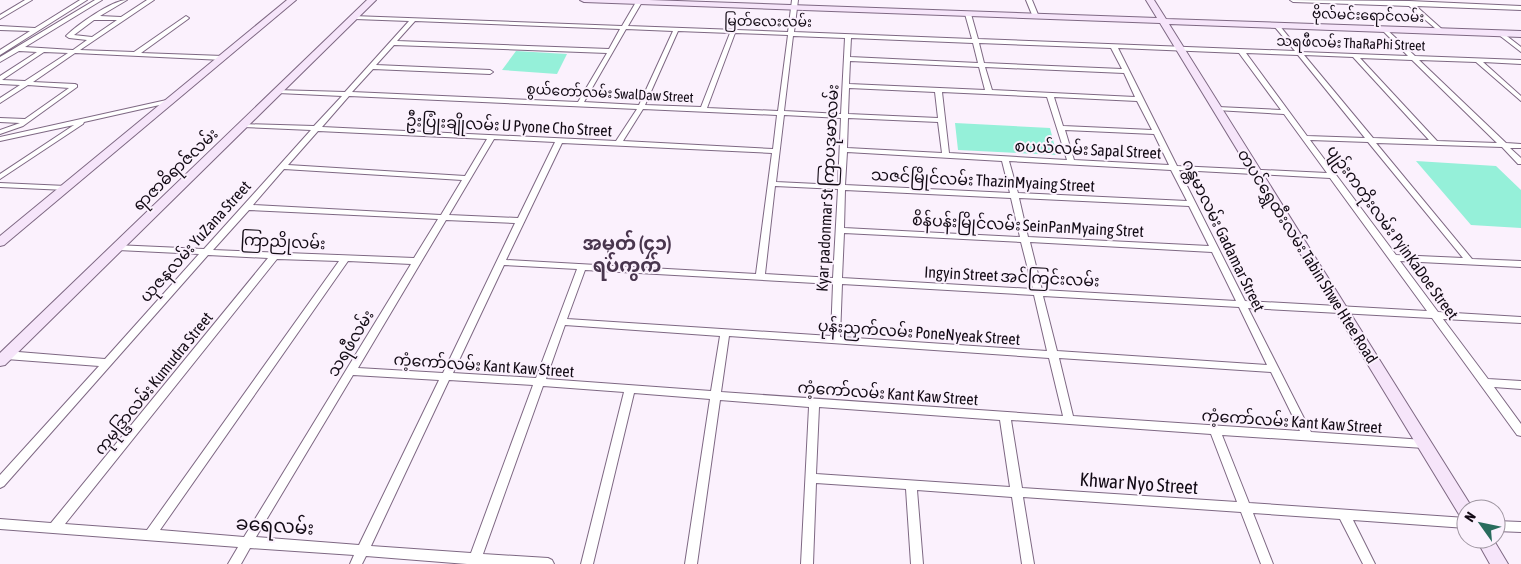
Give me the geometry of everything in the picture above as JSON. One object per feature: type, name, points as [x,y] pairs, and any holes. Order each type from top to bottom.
[{"type":"street","points":[[0,17],[29,0]]},
{"type":"street","points":[[0,53],[84,0]]},
{"type":"street","points":[[0,60],[99,0]]},
{"type":"street","points":[[93,40],[69,36],[93,18],[124,0]]},
{"type":"street","points":[[0,101],[151,0]]},
{"type":"street","points":[[0,242],[292,0]]},
{"type":"street","name":"ရာဇာဓိရာဇ်လမ်း","points":[[3,358],[372,0]]},
{"type":"street","name":"ဗိုလ်မင်းရောင်လမ်း","points":[[584,0],[795,4],[1036,17],[1521,34]]},
{"type":"street","points":[[1030,0],[1036,17]]},
{"type":"street","name":"တပင်ရွှေထီးလမ်း Tabin Shwe Htee Road","points":[[1150,0],[1458,499]]},
{"type":"street","points":[[1293,0],[1408,2],[1518,8]]},
{"type":"street","points":[[1456,0],[1464,6]]},
{"type":"street","points":[[1504,0],[1518,8]]},
{"type":"street","points":[[580,104],[640,2]]},
{"type":"street","points":[[1408,2],[1442,32]]},
{"type":"street","points":[[760,276],[772,184],[774,151],[781,113],[795,4]]},
{"type":"street","points":[[968,14],[989,92]]},
{"type":"street","points":[[70,17],[123,19]]},
{"type":"street","name":"မြတ်လေးလမ်း","points":[[355,17],[1180,49]]},
{"type":"street","points":[[135,54],[186,18]]},
{"type":"street","name":"ယုဇနလမ်း YuZana Street","points":[[0,483],[413,20]]},
{"type":"street","points":[[1277,26],[1470,262]]},
{"type":"street","points":[[0,28],[38,30]]},
{"type":"street","points":[[618,143],[641,107],[676,30]]},
{"type":"street","points":[[1384,30],[1521,162]]},
{"type":"street","points":[[702,110],[733,32]]},
{"type":"street","points":[[1501,34],[1521,50]]},
{"type":"street","name":"Kyar padonmar St ကြာပဒုမာလမ်း","points":[[835,341],[848,36]]},
{"type":"street","points":[[392,43],[611,51]]},
{"type":"street","name":"ဂန္တမာလမ်း Gadamar Street","points":[[1114,47],[1308,437]]},
{"type":"street","points":[[19,49],[223,58]]},
{"type":"street","name":"သရဖီလမ်း ThaRaPhi Street","points":[[1180,49],[1521,62]]},
{"type":"street","points":[[0,80],[43,50]]},
{"type":"street","name":"ပျဉ်းကတိုးလမ်း PyinKaDoe Street","points":[[1241,51],[1521,432]]},
{"type":"street","points":[[1355,56],[1435,143]]},
{"type":"street","points":[[847,59],[1126,71]]},
{"type":"street","points":[[1477,60],[1521,99]]},
{"type":"street","points":[[371,67],[490,72]]},
{"type":"street","points":[[0,80],[75,86],[16,128],[0,132]]},
{"type":"street","points":[[846,86],[1140,99]]},
{"type":"street","points":[[938,90],[946,155]]},
{"type":"street","name":"စွယ်တော်လမ်း SwalDaw Street","points":[[278,91],[941,120]]},
{"type":"street","points":[[1050,95],[1071,162]]},
{"type":"street","points":[[0,140],[172,101]]},
{"type":"street","points":[[1218,109],[1286,112]]},
{"type":"street","points":[[0,120],[27,121]]},
{"type":"street","points":[[0,177],[85,120]]},
{"type":"street","name":"ဦးပြုံးချိုလမ်း U Pyone Cho Street","points":[[243,125],[774,151]]},
{"type":"street","points":[[1060,128],[1156,132]]},
{"type":"street","name":"သရဖီလမ်း","points":[[234,564],[491,138]]},
{"type":"street","points":[[1305,138],[1521,146]]},
{"type":"street","points":[[356,564],[559,140]]},
{"type":"street","name":"စပယ်လမ်း Sapal Street","points":[[843,150],[1332,176]]},
{"type":"street","points":[[1005,158],[1069,420]]},
{"type":"street","points":[[282,167],[467,178]]},
{"type":"street","name":"သဇင်မြိုင်လမ်း ThazinMyaing Street","points":[[772,184],[1192,204]]},
{"type":"street","points":[[0,185],[66,188]]},
{"type":"street","points":[[246,207],[520,221]]},
{"type":"street","name":"စိန်ပန်းမြိုင်လမ်း SeinPanMyaing Stret","points":[[840,230],[1214,249]]},
{"type":"street","name":"ကြာညိုလမ်း","points":[[118,247],[275,256],[417,261]]},
{"type":"street","name":"ကုမုဒ္ဒြာလမ်း Kumudra Street","points":[[54,528],[275,256]]},
{"type":"street","points":[[1393,258],[1521,264]]},
{"type":"street","points":[[150,535],[345,259]]},
{"type":"street","name":"Ingyin Street အင်ကြင်းလမ်း","points":[[501,262],[1521,320]]},
{"type":"street","points":[[474,561],[582,266]]},
{"type":"street","name":"ပုန်းညှက်လမ်း PoneNyeak Street","points":[[562,322],[1054,356],[1274,369]]},
{"type":"street","points":[[691,564],[725,333]]},
{"type":"street","points":[[3,358],[107,363]]},
{"type":"street","name":"ကံ့ကော်လမ်း Kant Kaw Street","points":[[350,371],[540,382],[814,404],[1424,444]]},
{"type":"street","points":[[1485,383],[1521,385]]},
{"type":"street","points":[[586,564],[630,390]]},
{"type":"street","points":[[807,564],[814,404]]},
{"type":"street","points":[[1005,416],[1028,564]]},
{"type":"street","points":[[1215,431],[1267,564]]},
{"type":"street","name":"Khwar Nyo Street","points":[[810,478],[1456,522]]},
{"type":"street","points":[[911,485],[917,564]]},
{"type":"street","points":[[1344,515],[1369,564]]},
{"type":"street","name":"ခရေလမ်း","points":[[0,524],[362,550],[474,561],[548,564]]},
{"type":"street","points":[[1506,527],[1521,528]]},
{"type":"street","points":[[1490,549],[1499,564]]},
{"type":"shaded area","points":[[516,51],[567,54],[557,74],[502,70]]},
{"type":"shaded area","points":[[955,123],[1050,128],[1057,155],[958,150]]},
{"type":"shaded area","points":[[1416,161],[1496,166],[1521,190],[1521,228],[1471,225]]},
{"type":"district","name":"အမှတ် (၄၁) ရပ်ကွက်","points":[[627,254]]}]
